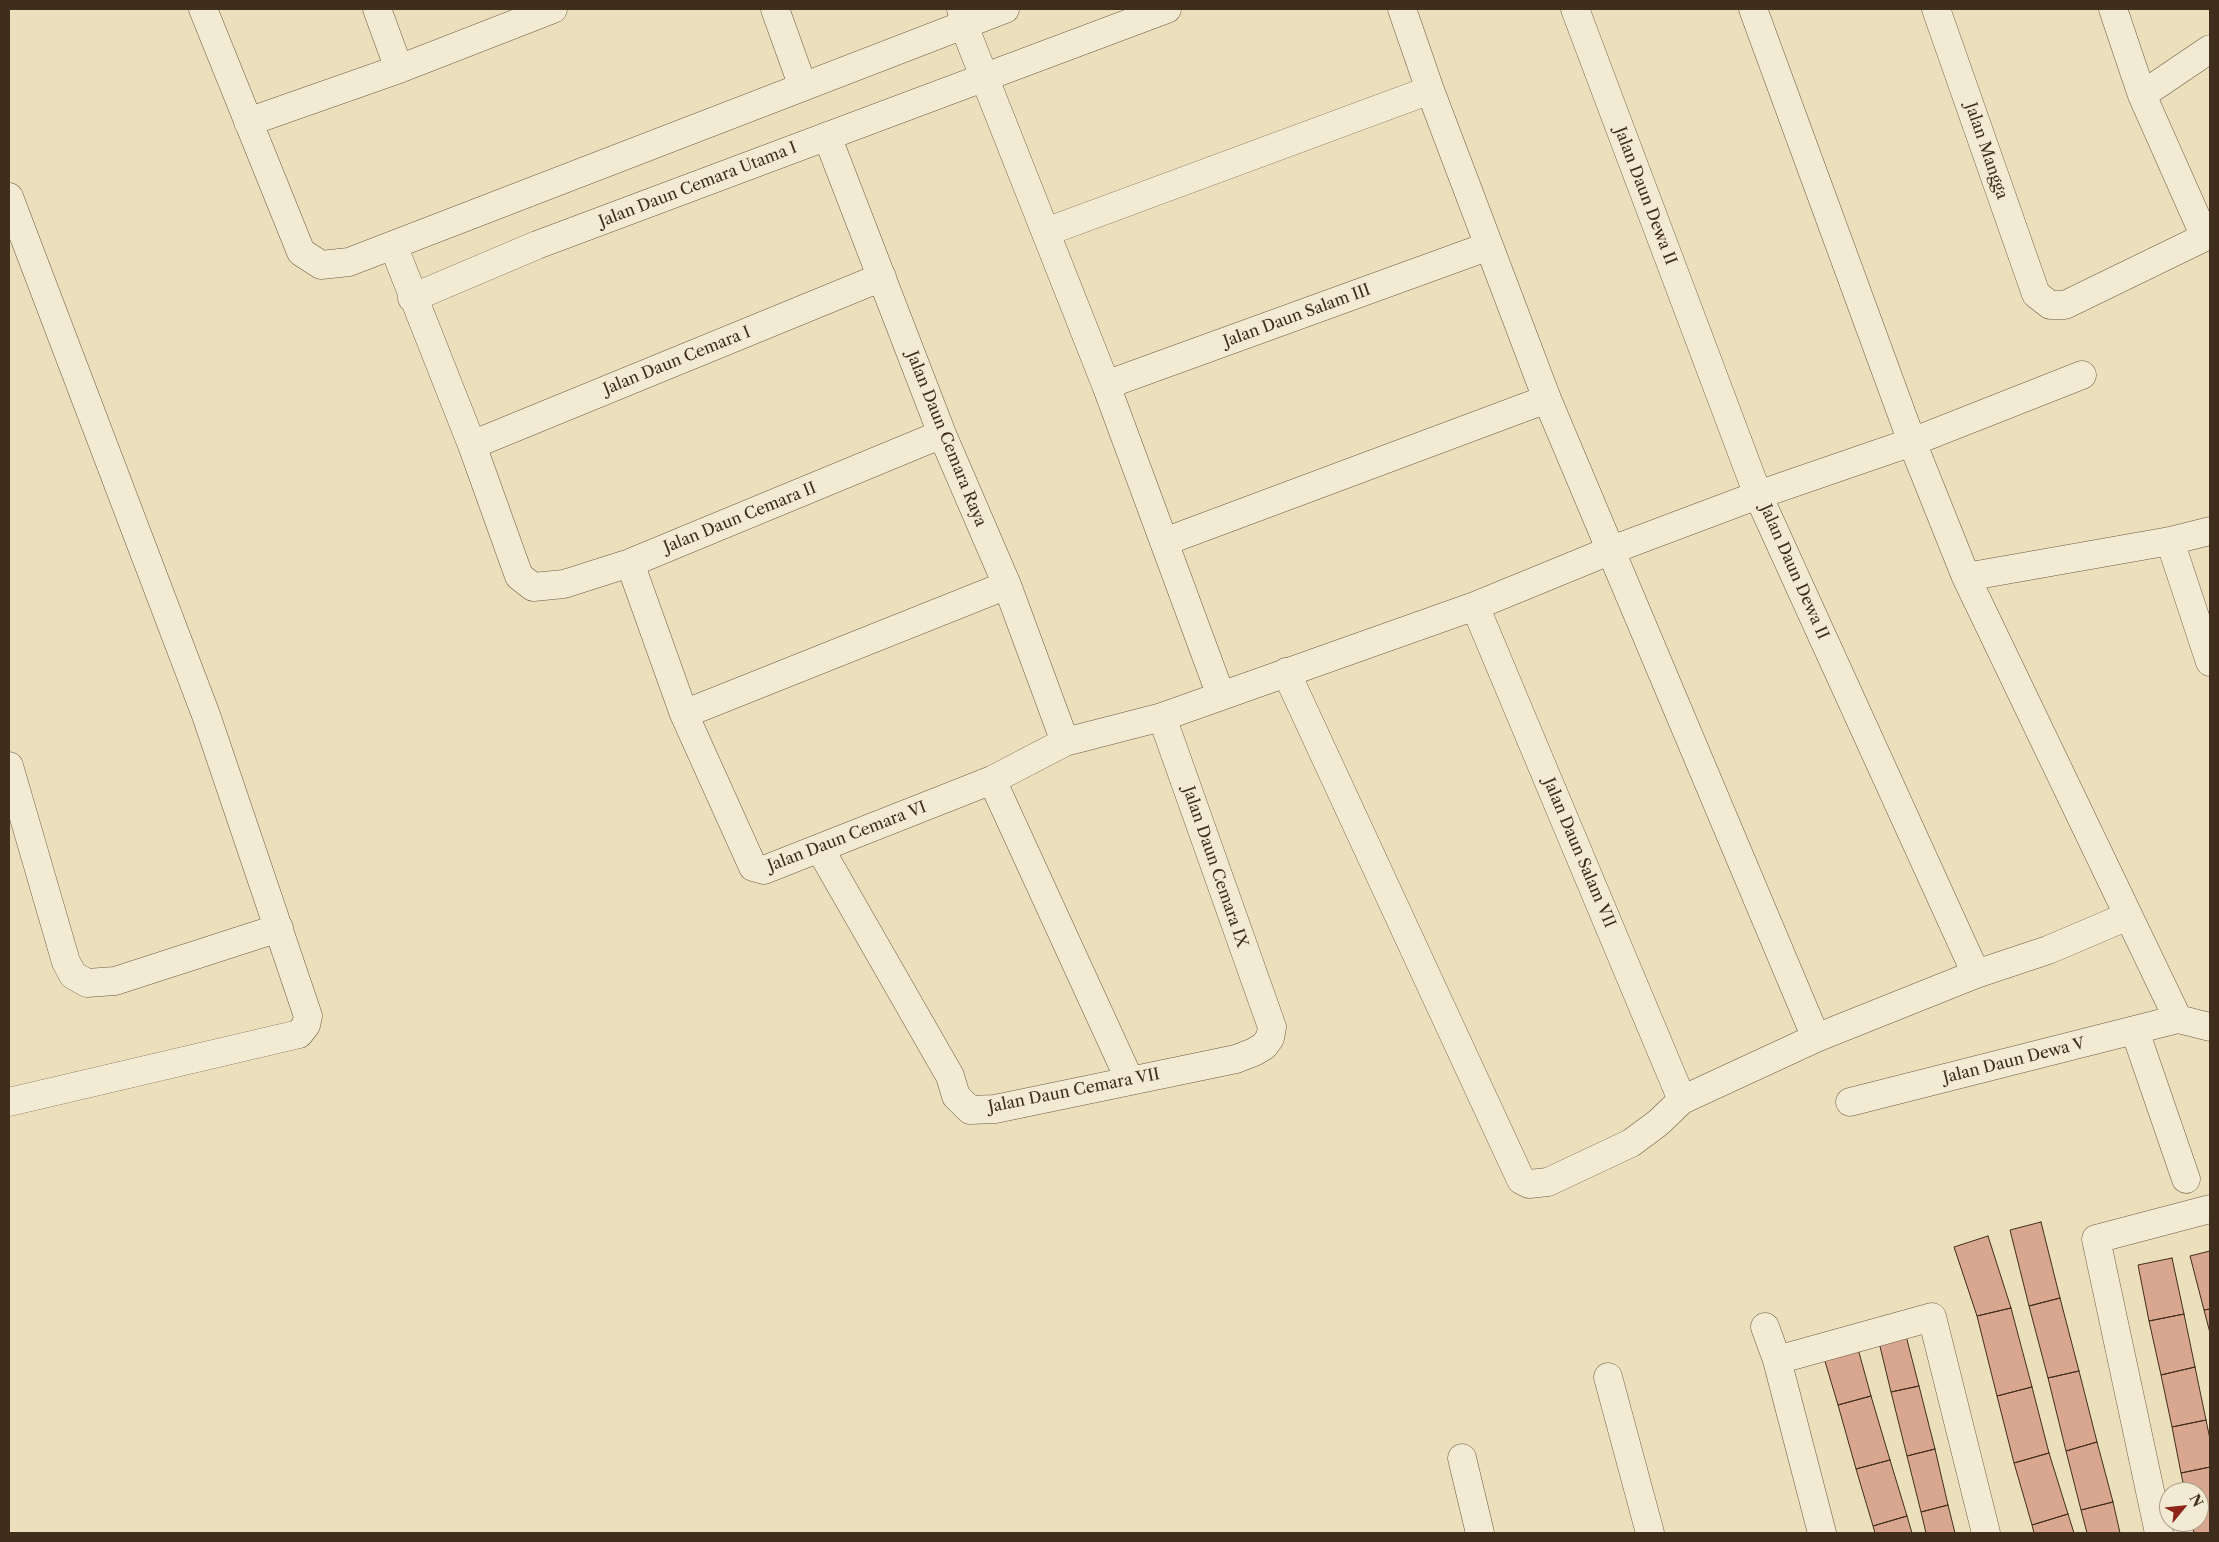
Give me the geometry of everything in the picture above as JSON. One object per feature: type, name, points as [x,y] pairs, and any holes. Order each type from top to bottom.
[{"type":"street","points":[[203,9],[300,252],[321,265],[349,262],[403,271],[803,87],[965,22],[1004,9]]},
{"type":"street","points":[[377,9],[399,69]]},
{"type":"street","points":[[248,122],[399,69],[553,9]]},
{"type":"street","points":[[775,9],[803,87]]},
{"type":"street","name":"Jalan Daun Cemara Utama I","points":[[403,271],[537,245],[826,136],[982,71],[1167,9]]},
{"type":"street","points":[[1402,9],[1430,90],[1547,399],[1609,551],[1816,1038]]},
{"type":"street","name":"Jalan Daun Dewa II","points":[[1574,9],[1758,495],[1976,974]]},
{"type":"street","points":[[1753,9],[1912,442],[1966,577],[2178,1020],[2210,1027]]},
{"type":"street","name":"Jalan Mangga","points":[[1936,9],[2036,294],[2050,305],[2065,305],[2208,236]]},
{"type":"street","points":[[2113,9],[2142,94],[2208,236]]},
{"type":"street","points":[[965,22],[982,71],[1106,386],[1221,696]]},
{"type":"street","points":[[2142,94],[2210,49]]},
{"type":"street","points":[[1046,232],[1430,90]]},
{"type":"street","name":"Jalan Daun Cemara Raya","points":[[826,136],[942,434],[1007,585],[1065,742]]},
{"type":"street","points":[[9,197],[206,715],[308,1016],[306,1025],[300,1034],[9,1102]]},
{"type":"street","name":"Jalan Daun Salam III","points":[[1106,386],[1489,246]]},
{"type":"street","points":[[403,271],[472,445]]},
{"type":"street","name":"Jalan Daun Cemara I","points":[[472,445],[882,277]]},
{"type":"street","name":"Jalan Daun Cemara VI","points":[[630,563],[684,714],[753,866],[764,870],[992,780],[1065,742],[1162,717],[1475,606],[1609,551],[1758,495],[1912,442],[2082,375]]},
{"type":"street","points":[[1164,542],[1547,399]]},
{"type":"street","name":"Jalan Daun Cemara II","points":[[472,445],[519,576],[534,587],[564,584],[630,563],[942,434]]},
{"type":"street","points":[[1966,577],[2170,541],[2210,531]]},
{"type":"street","points":[[2170,541],[2210,662]]},
{"type":"street","points":[[684,714],[1007,585]]},
{"type":"street","name":"Jalan Daun Salam VII","points":[[1475,606],[1682,1100]]},
{"type":"street","points":[[1286,672],[1521,1180],[1529,1184],[1548,1182],[1631,1143],[1658,1123],[1682,1100],[1816,1038],[1976,974],[2048,950],[2128,916]]},
{"type":"street","name":"Jalan Daun Cemara IX","points":[[1162,717],[1267,1016]]},
{"type":"street","points":[[9,766],[66,962],[73,975],[87,983],[115,981],[278,928]]},
{"type":"street","points":[[992,780],[1130,1081]]},
{"type":"street","name":"Jalan Daun Cemara VII","points":[[820,849],[950,1076],[956,1096],[970,1110],[995,1109],[1236,1058],[1254,1052],[1264,1046],[1270,1038],[1272,1027],[1267,1016]]},
{"type":"street","name":"Jalan Daun Dewa V","points":[[1850,1102],[2178,1020]]},
{"type":"street","points":[[2135,1031],[2186,1179]]},
{"type":"street","points":[[2159,1533],[2096,1239],[2210,1209]]},
{"type":"street","points":[[1776,1360],[1932,1317],[1986,1533]]},
{"type":"street","points":[[1765,1327],[1776,1360],[1822,1533]]},
{"type":"street","points":[[1608,1377],[1650,1533]]},
{"type":"street","points":[[1462,1458],[1480,1533]]},
{"type":"building","points":[[2041,1222],[2060,1298],[2029,1306],[2010,1230]]},
{"type":"building","points":[[1988,1236],[2011,1308],[1977,1316],[1954,1247]]},
{"type":"building","points":[[2210,1251],[2210,1309],[2204,1310],[2190,1256]]},
{"type":"building","points":[[2172,1258],[2184,1314],[2149,1321],[2138,1265]]},
{"type":"building","points":[[2060,1298],[2079,1371],[2048,1378],[2029,1306]]},
{"type":"building","points":[[2011,1308],[2032,1387],[1997,1396],[1977,1316]]},
{"type":"building","points":[[2210,1309],[2210,1333],[2204,1310]]},
{"type":"building","points":[[2184,1314],[2195,1367],[2161,1375],[2149,1321]]},
{"type":"building","points":[[1904,1328],[1919,1386],[1891,1392],[1877,1334]]},
{"type":"building","points":[[1855,1338],[1871,1396],[1838,1405],[1821,1348]]},
{"type":"building","points":[[2195,1367],[2206,1420],[2172,1427],[2161,1375]]},
{"type":"building","points":[[2079,1371],[2097,1442],[2066,1451],[2048,1378]]},
{"type":"building","points":[[1919,1386],[1935,1449],[1907,1456],[1891,1392]]},
{"type":"building","points":[[2032,1387],[2049,1453],[2014,1463],[1997,1396]]},
{"type":"building","points":[[1871,1396],[1890,1460],[1856,1469],[1838,1405]]},
{"type":"building","points":[[2206,1420],[2210,1439],[2210,1467],[2181,1473],[2172,1427]]},
{"type":"building","points":[[2097,1442],[2113,1502],[2081,1510],[2066,1451]]},
{"type":"building","points":[[1935,1449],[1948,1505],[1921,1512],[1907,1456]]},
{"type":"building","points":[[2049,1453],[2068,1514],[2032,1525],[2014,1463]]},
{"type":"building","points":[[1890,1460],[1907,1516],[1873,1526],[1856,1469]]},
{"type":"building","points":[[2210,1467],[2210,1533],[2194,1532],[2209,1532],[2209,1482],[2183,1482],[2181,1473]]},
{"type":"building","points":[[2113,1502],[2120,1533],[2087,1533],[2081,1510]]},
{"type":"building","points":[[1948,1505],[1955,1533],[1926,1533],[1921,1512]]},
{"type":"building","points":[[2068,1514],[2074,1533],[2034,1533],[2032,1525]]},
{"type":"building","points":[[1907,1516],[1912,1533],[1875,1533],[1873,1526]]}]
